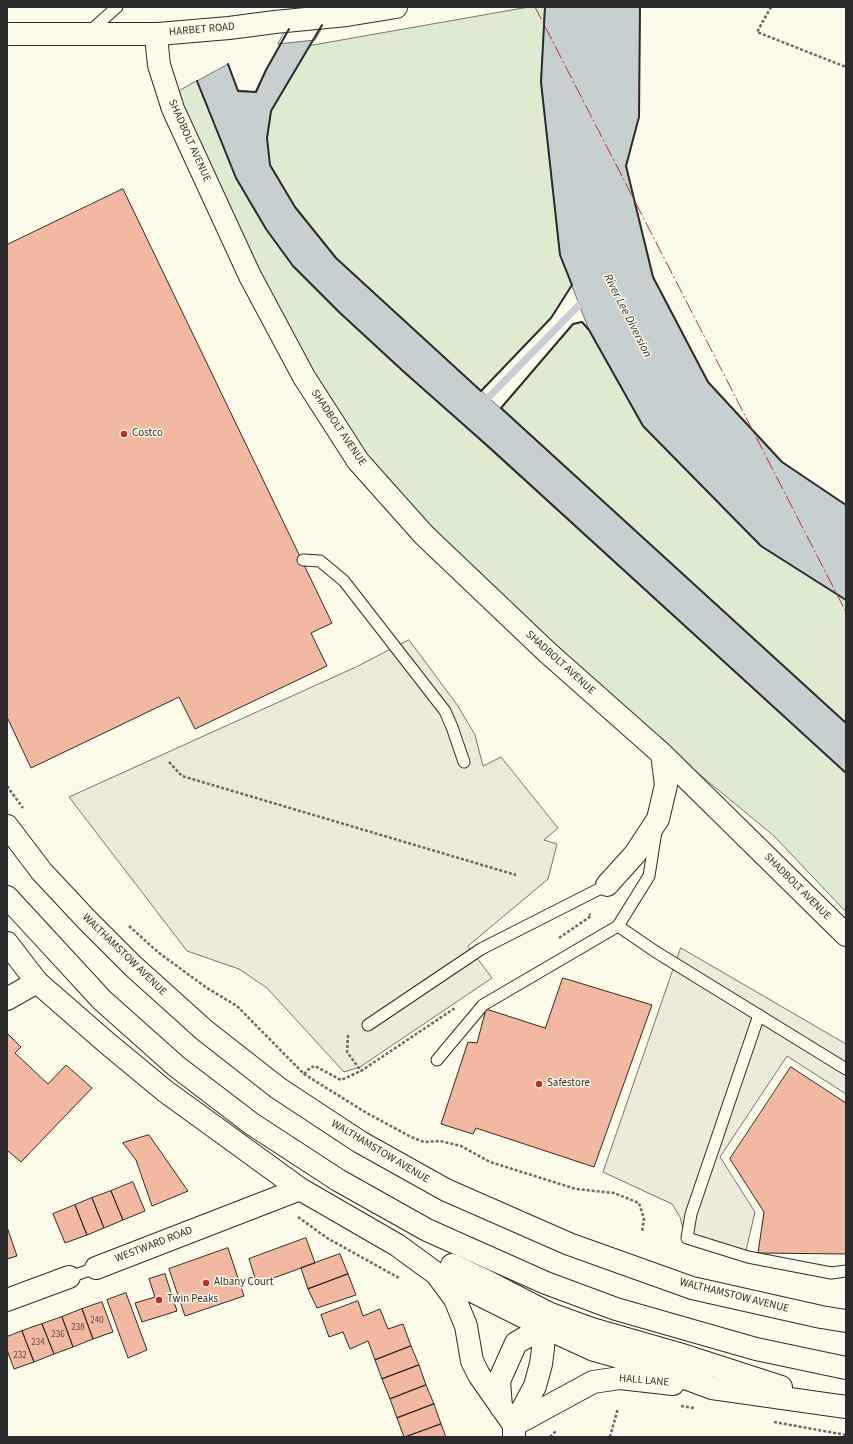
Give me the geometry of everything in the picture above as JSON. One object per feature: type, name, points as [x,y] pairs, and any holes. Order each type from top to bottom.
[{"type":"main road","name":"HARBET ROAD","points":[[7,34],[158,34],[229,28],[282,18],[347,15],[396,7]]},
{"type":"main road","name":"SHADBOLT AVENUE","points":[[158,34],[157,46],[159,65],[173,109],[250,276],[304,377],[358,460],[430,540],[546,652],[662,754],[846,935]]},
{"type":"main road","points":[[607,885],[635,854],[658,819],[666,785],[662,754]]},
{"type":"main road","name":"WALTHAMSTOW AVENUE","points":[[7,826],[42,872],[87,920],[133,966],[204,1030],[278,1088],[360,1142],[446,1190],[569,1244],[692,1288],[820,1317],[846,1321]]},
{"type":"main road","points":[[7,897],[102,1000],[176,1066],[252,1124],[338,1180],[427,1230],[546,1283],[616,1308],[756,1349],[846,1368]]},
{"type":"main road","points":[[7,943],[37,982],[164,1091],[300,1189],[396,1245],[434,1272],[546,1320],[592,1329],[679,1354],[842,1406]]},
{"type":"main road","points":[[7,999],[37,982]]},
{"type":"main road","name":"WESTWARD ROAD","points":[[96,1268],[300,1189]]},
{"type":"main road","points":[[396,1245],[437,1257],[486,1280],[594,1350],[655,1368],[712,1388],[842,1406]]},
{"type":"main road","points":[[434,1272],[455,1299],[466,1326],[472,1361],[479,1375],[501,1407],[514,1431]]},
{"type":"main road","name":"WESTWARD ROAD","points":[[7,1300],[69,1277]]},
{"type":"main road","points":[[501,1407],[499,1381],[516,1343],[546,1320]]},
{"type":"main road","points":[[514,1431],[535,1386],[542,1356],[546,1320]]},
{"type":"main road","name":"HALL LANE","points":[[514,1431],[593,1382],[620,1378],[712,1388]]},
{"type":"lane","points":[[87,34],[117,7]]},
{"type":"lane","points":[[303,560],[320,561],[344,581],[445,711],[464,762]]},
{"type":"lane","points":[[438,1060],[483,1005],[618,926],[649,876],[658,819]]},
{"type":"lane","points":[[368,1025],[481,949],[607,885]]},
{"type":"lane","points":[[618,926],[656,952],[846,1069]]},
{"type":"lane","points":[[759,1015],[691,1214],[687,1238],[748,1257],[831,1273],[846,1271]]},
{"type":"lane","name":"WESTWARD ROAD","points":[[69,1277],[96,1268]]},
{"type":"path","points":[[771,7],[756,32],[846,67]]},
{"type":"path","points":[[169,762],[182,776],[516,875]]},
{"type":"path","points":[[7,786],[24,810]]},
{"type":"path","points":[[553,942],[591,916],[581,898]]},
{"type":"path","points":[[124,922],[159,953],[207,988],[238,1006],[304,1074],[365,1112],[424,1142],[440,1141],[461,1146],[490,1162],[576,1189],[614,1193],[639,1204],[644,1219],[642,1232]]},
{"type":"path","points":[[304,1074],[310,1068],[315,1066],[340,1080],[361,1071],[458,1006]]},
{"type":"path","points":[[348,1035],[347,1052],[361,1071]]},
{"type":"path","points":[[610,1437],[618,1408]]},
{"type":"green space","points":[[529,7],[545,7],[541,82],[560,255],[572,285],[551,318],[481,391],[336,258],[295,207],[270,165],[267,138],[271,111],[309,46]]},
{"type":"green space","points":[[197,81],[236,178],[266,229],[293,266],[339,312],[404,372],[490,448],[846,773],[846,912],[774,836],[601,693],[420,519],[340,421],[266,287],[182,113],[179,91]]},
{"type":"green space","points":[[582,322],[589,330],[643,426],[761,546],[846,600],[846,723],[501,408],[573,324]]},
{"type":"shaded area","points":[[409,640],[458,706],[475,735],[483,766],[501,757],[558,828],[544,840],[557,844],[548,879],[468,946],[492,978],[360,1067],[344,1072],[267,988],[239,969],[187,951],[69,797],[356,667]]},
{"type":"shaded area","points":[[681,948],[846,1044],[846,1094],[787,1056],[720,1157],[755,1212],[745,1255],[685,1237],[680,1217],[672,1204],[603,1172]]},
{"type":"water","points":[[302,7],[332,7],[271,111],[267,138],[270,165],[295,207],[336,258],[846,723],[846,773],[339,312],[293,266],[266,229],[236,178],[197,81],[228,64],[238,90],[255,92]]},
{"type":"water","name":"River Lee Diversion","points":[[545,7],[640,7],[639,117],[626,166],[653,277],[708,382],[782,462],[846,505],[846,600],[761,546],[643,426],[589,330],[560,255],[541,82]]},
{"type":"pier","points":[[299,7],[334,7],[315,40],[278,44]]},
{"type":"building","name":"Costco","points":[[123,189],[332,623],[311,633],[327,666],[195,729],[179,697],[31,768],[7,717],[7,245]]},
{"type":"building","name":"Safestore","points":[[563,978],[652,1005],[594,1167],[476,1128],[473,1134],[441,1124],[468,1042],[477,1043],[486,1009],[545,1028]]},
{"type":"building","points":[[7,1033],[21,1047],[15,1053],[48,1084],[66,1065],[92,1088],[21,1162],[7,1150]]},
{"type":"building","points":[[791,1067],[846,1103],[846,1254],[758,1253],[764,1212],[730,1159]]},
{"type":"building","points":[[149,1135],[188,1191],[152,1206],[136,1160],[123,1143]]},
{"type":"building","points":[[133,1182],[145,1211],[123,1220],[111,1191]]},
{"type":"building","points":[[111,1191],[123,1220],[104,1228],[92,1198]]},
{"type":"building","points":[[92,1198],[104,1228],[87,1235],[75,1205]]},
{"type":"building","points":[[75,1205],[87,1235],[65,1243],[53,1214]]},
{"type":"building","points":[[7,1227],[17,1256],[7,1259]]},
{"type":"building","points":[[306,1238],[315,1263],[257,1284],[249,1259]]},
{"type":"building","name":"Albany Court","points":[[228,1248],[244,1296],[185,1316],[169,1269]]},
{"type":"building","points":[[340,1254],[348,1274],[308,1289],[301,1268]]},
{"type":"building","name":"Twin Peaks","points":[[165,1274],[177,1311],[142,1322],[135,1303],[155,1297],[149,1279]]},
{"type":"building","points":[[348,1274],[356,1295],[317,1308],[308,1289]]},
{"type":"building","points":[[126,1293],[147,1350],[128,1358],[107,1300]]},
{"type":"building","points":[[358,1301],[363,1316],[380,1309],[388,1329],[403,1324],[411,1346],[375,1360],[368,1341],[350,1349],[343,1332],[329,1337],[321,1315]]},
{"type":"building","points":[[102,1302],[113,1332],[93,1339],[82,1309]]},
{"type":"building","points":[[82,1309],[93,1339],[73,1347],[62,1317]]},
{"type":"building","points":[[62,1317],[73,1347],[54,1354],[42,1324]]},
{"type":"building","points":[[42,1324],[54,1354],[34,1362],[22,1331]]},
{"type":"building","points":[[22,1331],[34,1362],[14,1369],[7,1350],[7,1337]]},
{"type":"building","points":[[411,1346],[419,1365],[382,1379],[375,1360]]},
{"type":"building","points":[[419,1365],[426,1385],[390,1399],[382,1379]]},
{"type":"building","points":[[426,1385],[434,1404],[397,1418],[390,1399]]},
{"type":"building","points":[[434,1404],[441,1424],[404,1437],[397,1418]]},
{"type":"building","points":[[441,1424],[446,1437],[406,1437]]},
{"type":"waterway","points":[[483,403],[585,299]]},
{"type":"wall","points":[[322,25],[271,111],[267,138],[270,165],[295,207],[336,258],[481,391],[551,318],[572,285],[560,255],[541,82],[545,7]]},
{"type":"wall","points":[[640,7],[639,117],[626,166],[653,277],[708,382],[782,462],[846,505]]},
{"type":"wall","points":[[228,64],[238,91],[256,92],[266,70],[289,29]]},
{"type":"wall","points":[[197,81],[236,178],[266,229],[293,266],[339,312],[404,372],[490,448],[846,773]]},
{"type":"wall","points":[[846,600],[761,546],[643,426],[589,330],[582,322],[573,324],[501,408],[846,723]]},
{"type":"power","points":[[535,7],[846,612]]},
{"type":"place","name":"Costco","points":[[124,434]]},
{"type":"place","name":"Safestore","points":[[539,1084]]},
{"type":"place","name":"Albany Court","points":[[206,1283]]},
{"type":"place","name":"Twin Peaks","points":[[159,1300]]}]
